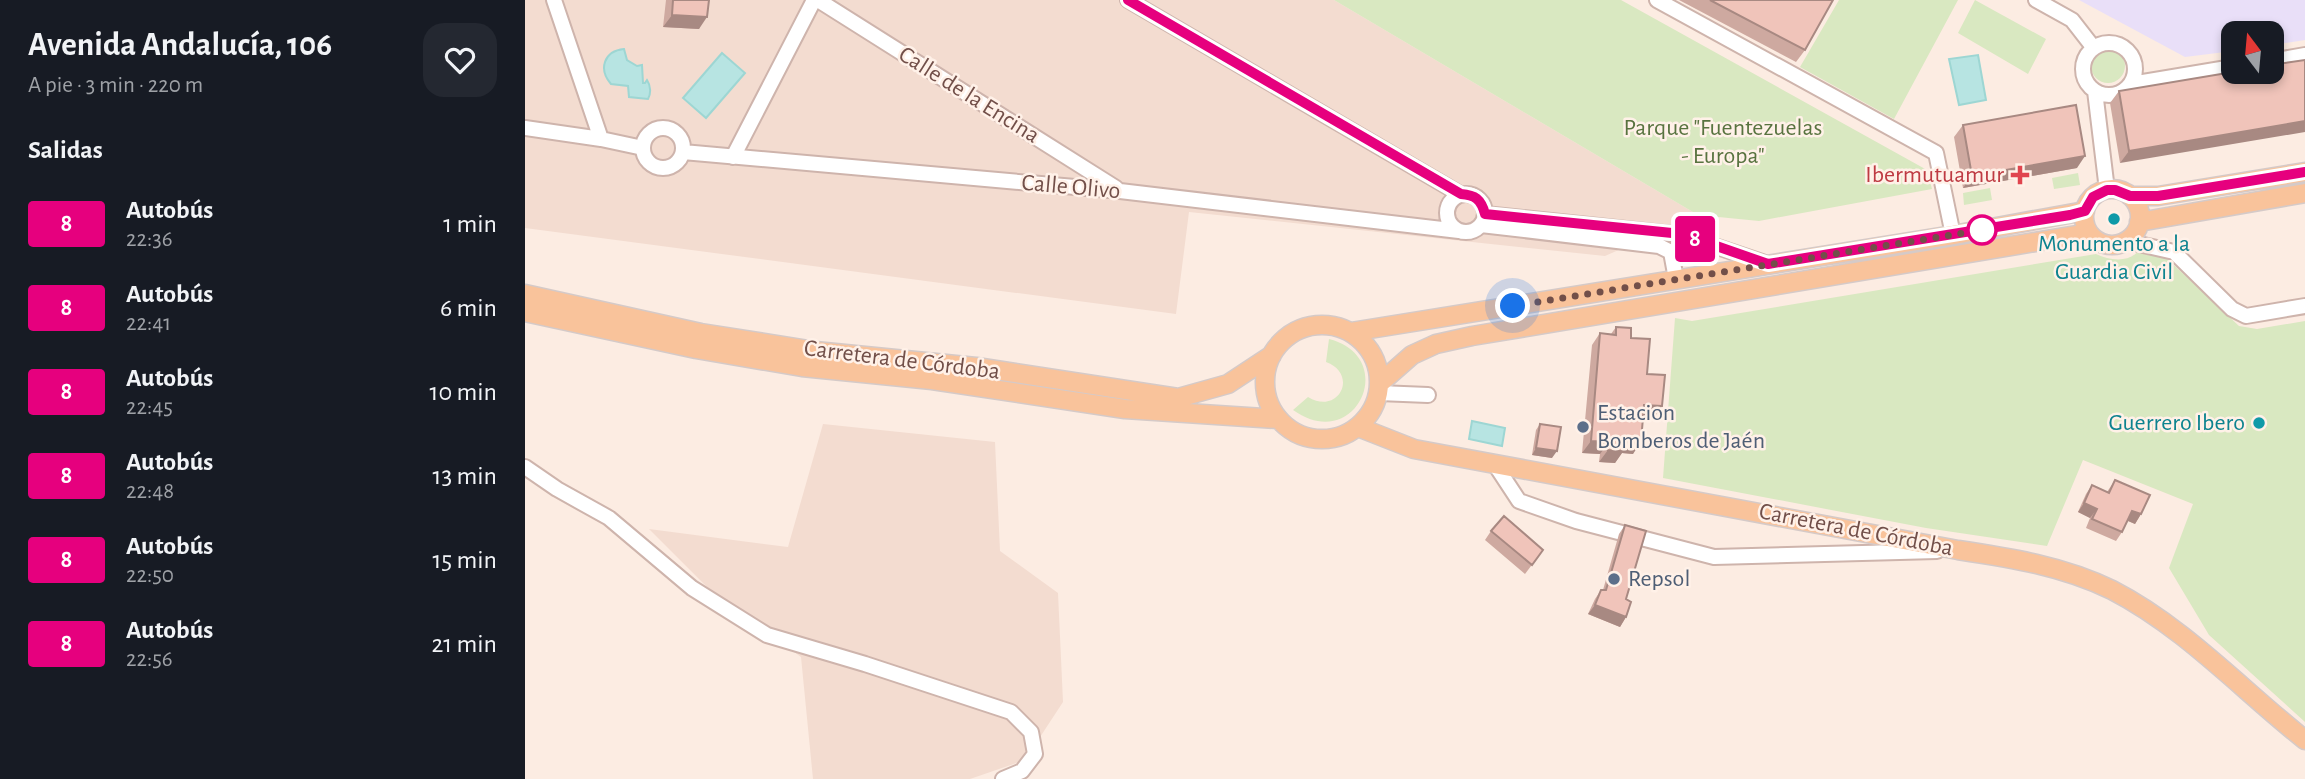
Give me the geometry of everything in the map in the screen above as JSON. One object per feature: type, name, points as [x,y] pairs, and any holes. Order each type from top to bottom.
[{"type":"main road","points":[[2130,196],[2138,208],[2139,222],[2132,236],[2126,241],[2110,245],[2094,239],[2084,219],[2085,211],[2093,197],[2107,190],[2130,196],[2158,196],[2305,172]]},
{"type":"main road","points":[[2139,222],[2305,193]]},
{"type":"main road","points":[[1351,332],[1953,235],[2085,211]]},
{"type":"main road","points":[[1379,389],[1412,355],[1448,341],[2089,233]]},
{"type":"main road","name":"Carretera de Córdoba","points":[[525,294],[727,337],[815,351],[976,367],[1178,397],[1228,384],[1272,355]]},
{"type":"main road","name":"Carretera de Córdoba","points":[[525,312],[683,346],[802,367],[932,380],[1125,409],[1278,419]]},
{"type":"main road","points":[[1316,325],[1334,326],[1351,332],[1365,343],[1375,358],[1380,375],[1379,389],[1371,412],[1358,427],[1343,435],[1326,439],[1308,438],[1292,431],[1278,419],[1269,405],[1265,388],[1266,371],[1272,355],[1283,340],[1298,330],[1316,325]]},
{"type":"main road","name":"Carretera de Córdoba","points":[[1358,427],[1414,449],[1958,550],[2028,560],[2070,573],[2112,590],[2162,621],[2305,740]]},
{"type":"street","points":[[554,0],[601,139]]},
{"type":"street","points":[[733,157],[816,0]]},
{"type":"street","name":"Calle de la Encina","points":[[816,0],[1119,191]]},
{"type":"street","points":[[1128,0],[1461,194],[1472,195],[1482,202],[1483,219],[1471,231],[1459,231],[1450,223],[1446,212],[1451,201],[1461,194]]},
{"type":"street","points":[[1657,0],[1936,153],[1953,235]]},
{"type":"street","points":[[2036,0],[2072,20],[2093,47]]},
{"type":"street","points":[[2131,84],[2136,68],[2130,52],[2116,43],[2100,43],[2093,47],[2083,62],[2082,70],[2084,79],[2095,91],[2102,94],[2118,94],[2131,84],[2221,69]]},
{"type":"street","points":[[2284,59],[2305,55]]},
{"type":"street","points":[[2095,91],[2107,190]]},
{"type":"street","points":[[525,128],[643,148]]},
{"type":"street","points":[[666,128],[681,139],[683,152],[676,164],[664,169],[657,168],[647,160],[643,148],[647,135],[666,128]]},
{"type":"street","name":"Calle Olivo","points":[[683,152],[1119,191],[1459,231]]},
{"type":"street","points":[[1483,219],[1682,234],[1768,264]]},
{"type":"street","points":[[1483,219],[1660,246],[1671,252],[1676,279]]},
{"type":"street","points":[[2126,241],[2174,252],[2232,309],[2246,316],[2305,306]]},
{"type":"street","points":[[1379,389],[1428,395]]},
{"type":"street","points":[[1494,463],[1519,501],[1576,521],[1714,557],[1958,550]]},
{"type":"street","points":[[525,467],[608,518],[692,588],[767,635],[1011,712],[1031,733],[1035,754],[1022,771],[1003,779]]},
{"type":"shaded area","points":[[525,0],[1334,0],[1698,215],[1605,256],[1189,212],[1176,314],[525,228]]},
{"type":"shaded area","points":[[2079,0],[2305,0],[2305,40],[2284,43],[2284,21],[2221,21],[2221,52],[2185,57]]},
{"type":"shaded area","points":[[823,424],[995,442],[1000,551],[1058,593],[1063,702],[1025,760],[970,779],[813,779],[801,657],[717,597],[649,529],[788,547]]},
{"type":"green space","name":"Parque \"Fuentezuelas - Europa\"","points":[[1334,0],[1621,0],[1927,170],[1932,189],[1759,221],[1698,215]]},
{"type":"green space","points":[[1839,0],[1958,0],[1894,119],[1800,67]]},
{"type":"green space","points":[[1975,0],[2046,39],[2028,74],[1958,33]]},
{"type":"green space","points":[[2108,49],[2120,54],[2125,66],[2120,78],[2108,83],[2096,78],[2091,66],[2096,54]]},
{"type":"green space","points":[[2078,173],[2080,185],[2054,189],[2052,178]]},
{"type":"green space","points":[[1990,188],[1992,200],[1964,205],[1963,193]]},
{"type":"green space","points":[[2140,249],[2162,254],[2239,326],[2257,329],[2305,321],[2305,722],[2209,635],[2169,568],[2193,504],[2083,460],[2047,546],[1926,528],[1663,478],[1675,318],[1692,321],[2096,254],[2126,259]]},
{"type":"green space","points":[[1329,339],[1350,349],[1362,364],[1365,381],[1361,398],[1351,412],[1335,420],[1316,421],[1293,410],[1308,397],[1329,401],[1341,391],[1341,375],[1326,362]]},
{"type":"water","points":[[624,49],[627,60],[637,66],[642,65],[643,83],[647,80],[650,87],[648,99],[629,97],[628,86],[611,84],[607,78],[605,62],[612,53]]},
{"type":"water","points":[[722,53],[745,73],[706,118],[683,98]]},
{"type":"water","points":[[1978,55],[1986,100],[1959,105],[1949,59]]},
{"type":"water","points":[[1472,421],[1505,428],[1502,446],[1469,439]]},
{"type":"building","points":[[673,0],[709,0],[707,17],[672,15]]},
{"type":"building","points":[[1710,0],[1833,0],[1805,50]]},
{"type":"building","points":[[2305,60],[2305,121],[2129,151],[2119,91],[2221,74],[2221,84],[2284,84],[2284,63]]},
{"type":"building","points":[[2076,105],[2085,156],[1972,176],[1963,125]]},
{"type":"building","points":[[1616,327],[1631,328],[1631,338],[1650,339],[1647,374],[1665,375],[1662,406],[1644,405],[1641,442],[1625,440],[1624,451],[1608,450],[1609,442],[1591,441],[1600,333],[1616,335]]},
{"type":"building","points":[[1540,424],[1561,427],[1557,451],[1536,448]]},
{"type":"building","points":[[2115,480],[2150,495],[2141,514],[2132,511],[2122,532],[2092,519],[2097,509],[2084,503],[2092,485],[2109,493]]},
{"type":"building","points":[[1504,516],[1543,550],[1532,565],[1491,531]]},
{"type":"building","points":[[1625,525],[1646,531],[1626,599],[1631,602],[1626,617],[1595,605],[1601,590],[1606,590]]},
{"type":"bus line","name":"8","points":[[1128,0],[1461,194],[1472,195],[1482,202],[1485,214],[1682,234],[1768,264],[2070,215],[2085,211],[2093,197],[2107,190],[2123,192],[2130,196],[2158,196],[2305,172]]},
{"type":"place","name":"Ibermutuamur","points":[[2020,175]]},
{"type":"place","name":"Monumento a la Guardia Civil","points":[[2114,219]]},
{"type":"place","name":"Guerrero Ibero","points":[[2259,423]]},
{"type":"place","name":"Estacion Bomberos de Jaén","points":[[1583,427]]},
{"type":"place","name":"Repsol","points":[[1614,579]]},
{"type":"route","points":[[1513,306],[1982,230]]}]
